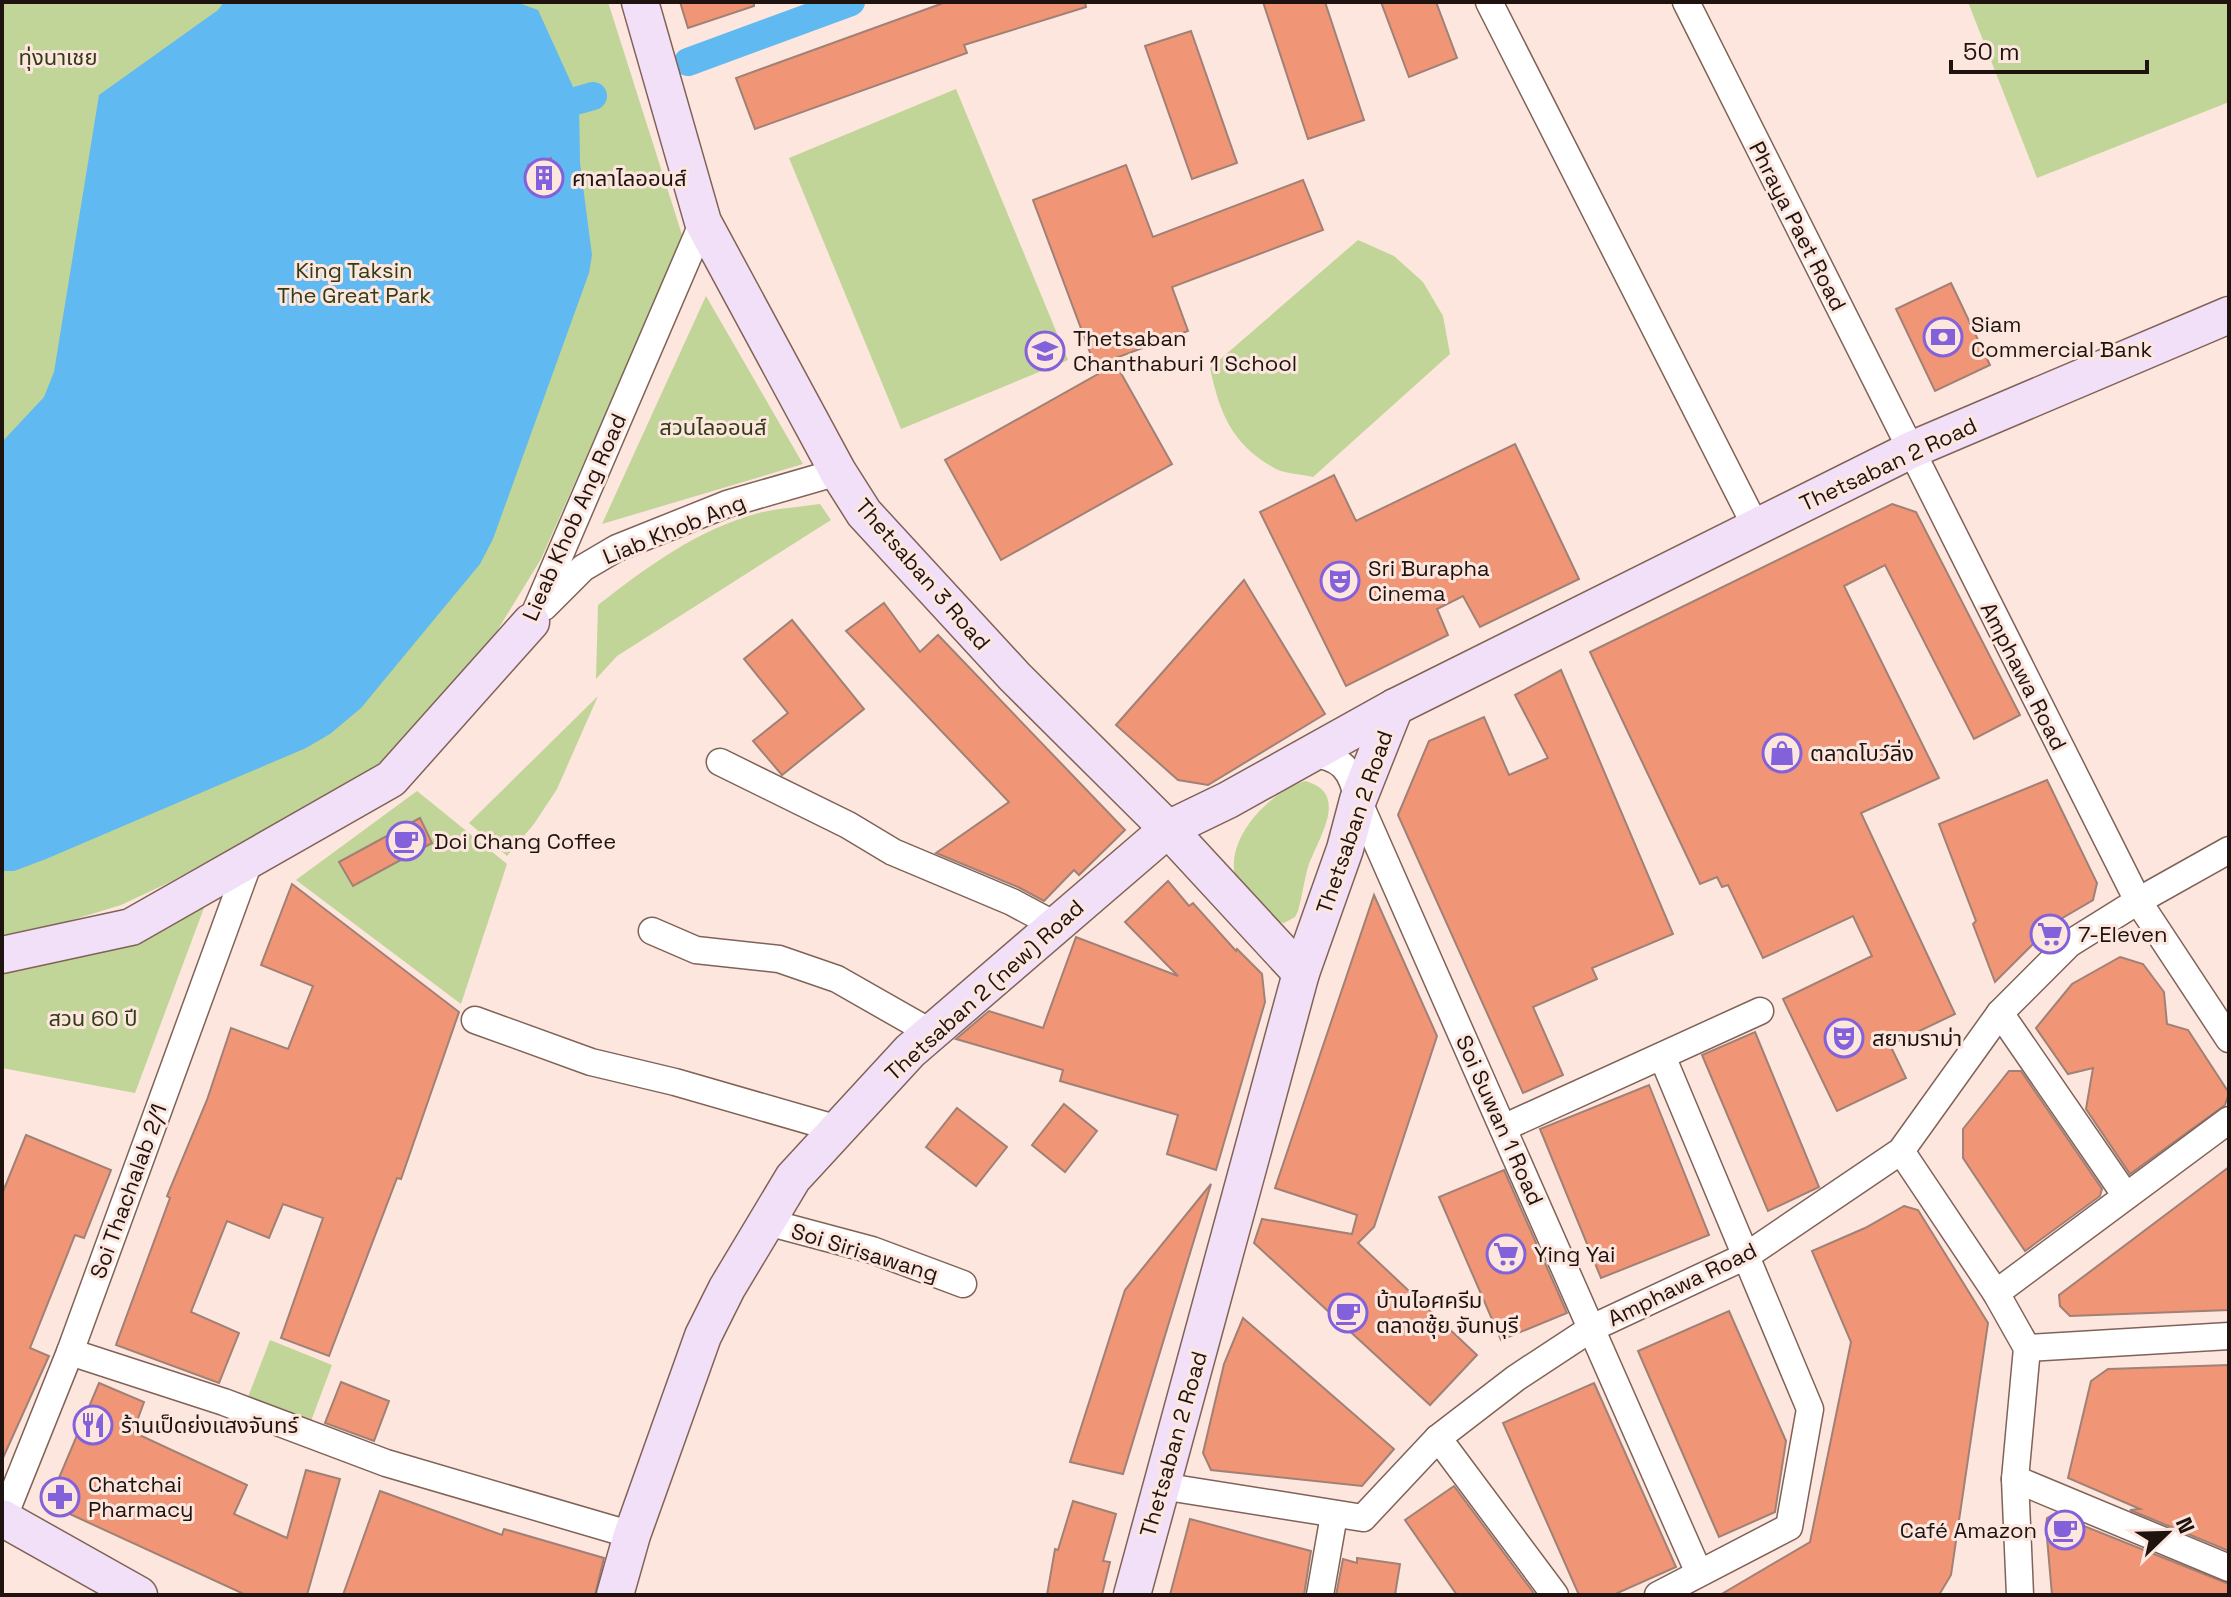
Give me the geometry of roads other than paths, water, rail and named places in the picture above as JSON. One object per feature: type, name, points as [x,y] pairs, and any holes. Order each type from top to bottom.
[{"type":"street","name":"Thetsaban 3 Road","points":[[640,2],[703,222],[838,472],[864,513],[1004,666],[1168,829],[1301,973]]},
{"type":"street","points":[[1489,2],[1756,527]]},
{"type":"street","name":"Phraya Paet Road","points":[[1686,2],[1911,450]]},
{"type":"street","name":"Lieab Khob Ang Road","points":[[2,955],[131,927],[391,779],[531,622],[703,222]]},
{"type":"street","name":"Thetsaban 2 Road","points":[[1132,1595],[1301,973],[1345,849],[1358,800],[1395,707],[1911,450],[2229,315]]},
{"type":"street","name":"Amphawa Road","points":[[1911,450],[2138,901],[2229,1039]]},
{"type":"street","name":"Liab Khob Ang","points":[[531,622],[583,568],[617,548],[727,504],[838,472]]},
{"type":"street","points":[[1224,890],[1212,859],[1210,836],[1216,813],[1228,800],[1395,707]]},
{"type":"street","points":[[1310,753],[1332,756],[1343,765],[1350,774],[1358,800]]},
{"type":"street","points":[[720,762],[848,825],[893,852],[1012,902],[1055,925]]},
{"type":"street","name":"Thetsaban 2 (new) Road","points":[[615,1595],[632,1535],[703,1336],[727,1288],[793,1178],[930,1032],[1168,829],[1228,800]]},
{"type":"street","name":"Soi Suwan 1 Road","points":[[1358,800],[1699,1573]]},
{"type":"street","name":"Amphawa Road","points":[[1161,1486],[1363,1518],[1438,1438],[1516,1378],[1592,1328],[1746,1256],[1901,1151],[2000,1013],[2069,944],[2229,850]]},
{"type":"street","name":"Soi Thachalab 2/1","points":[[3,1519],[70,1352],[249,862]]},
{"type":"street","points":[[1263,929],[1295,935],[1307,929],[1321,915]]},
{"type":"street","points":[[652,931],[696,950],[779,959],[837,979],[930,1032]]},
{"type":"street","points":[[1503,1128],[1760,1011]]},
{"type":"street","points":[[2000,1013],[2126,1196]]},
{"type":"street","points":[[475,1020],[591,1062],[675,1082],[838,1129]]},
{"type":"street","points":[[1658,1595],[1789,1527],[1810,1409],[1662,1056]]},
{"type":"street","points":[[1996,1293],[2229,1120]]},
{"type":"street","points":[[1901,1151],[1996,1293],[2027,1348],[2015,1479],[2020,1595]]},
{"type":"street","name":"Soi Sirisawang","points":[[767,1222],[872,1250],[963,1284]]},
{"type":"street","points":[[2027,1348],[2229,1336]]},
{"type":"street","points":[[70,1352],[224,1402],[386,1463],[632,1535]]},
{"type":"street","points":[[1438,1438],[1555,1595]]},
{"type":"street","points":[[2015,1479],[2229,1568]]},
{"type":"street","points":[[1320,1595],[1334,1515]]},
{"type":"street","points":[[3,1519],[139,1595]]},
{"type":"water","name":"King Taksin The Great Park","points":[[224,2],[516,2],[538,10],[579,100],[580,163],[592,255],[589,273],[493,539],[480,564],[361,708],[330,734],[306,748],[46,859],[14,871],[2,871],[2,442],[44,397],[54,372],[99,95],[218,10]]},
{"type":"waterway","points":[[688,62],[851,2]]},
{"type":"waterway","points":[[579,100],[593,96]]},
{"type":"place","name":"ศาลาไลออนส์","points":[[544,178]]},
{"type":"place","name":"Siam Commercial Bank","points":[[1943,337]]},
{"type":"place","name":"Thetsaban Chanthaburi 1 School","points":[[1045,351]]},
{"type":"place","name":"Sri Burapha Cinema","points":[[1340,581]]},
{"type":"place","name":"ตลาดโบว์ลิ่ง","points":[[1782,753]]},
{"type":"place","name":"Doi Chang Coffee","points":[[406,841]]},
{"type":"place","name":"7-Eleven","points":[[2050,934]]},
{"type":"place","name":"สยามราม่า","points":[[1844,1038]]},
{"type":"place","name":"Ying Yai","points":[[1506,1254]]},
{"type":"place","name":"บ้านไอศครีม ตลาดซุ้ย จันทบุรี","points":[[1348,1313]]},
{"type":"place","name":"ร้านเป็ดย่งแสงจันทร์","points":[[93,1425]]},
{"type":"place","name":"Chatchai Pharmacy","points":[[60,1497]]},
{"type":"place","name":"Café Amazon","points":[[2065,1530]]},
{"type":"park label","name":"ทุ่งนาเชย","points":[[58,57]]},
{"type":"park label","name":"สวนไลออนส์","points":[[713,427]]},
{"type":"park label","name":"สวน 60 ปี","points":[[93,1018]]}]
